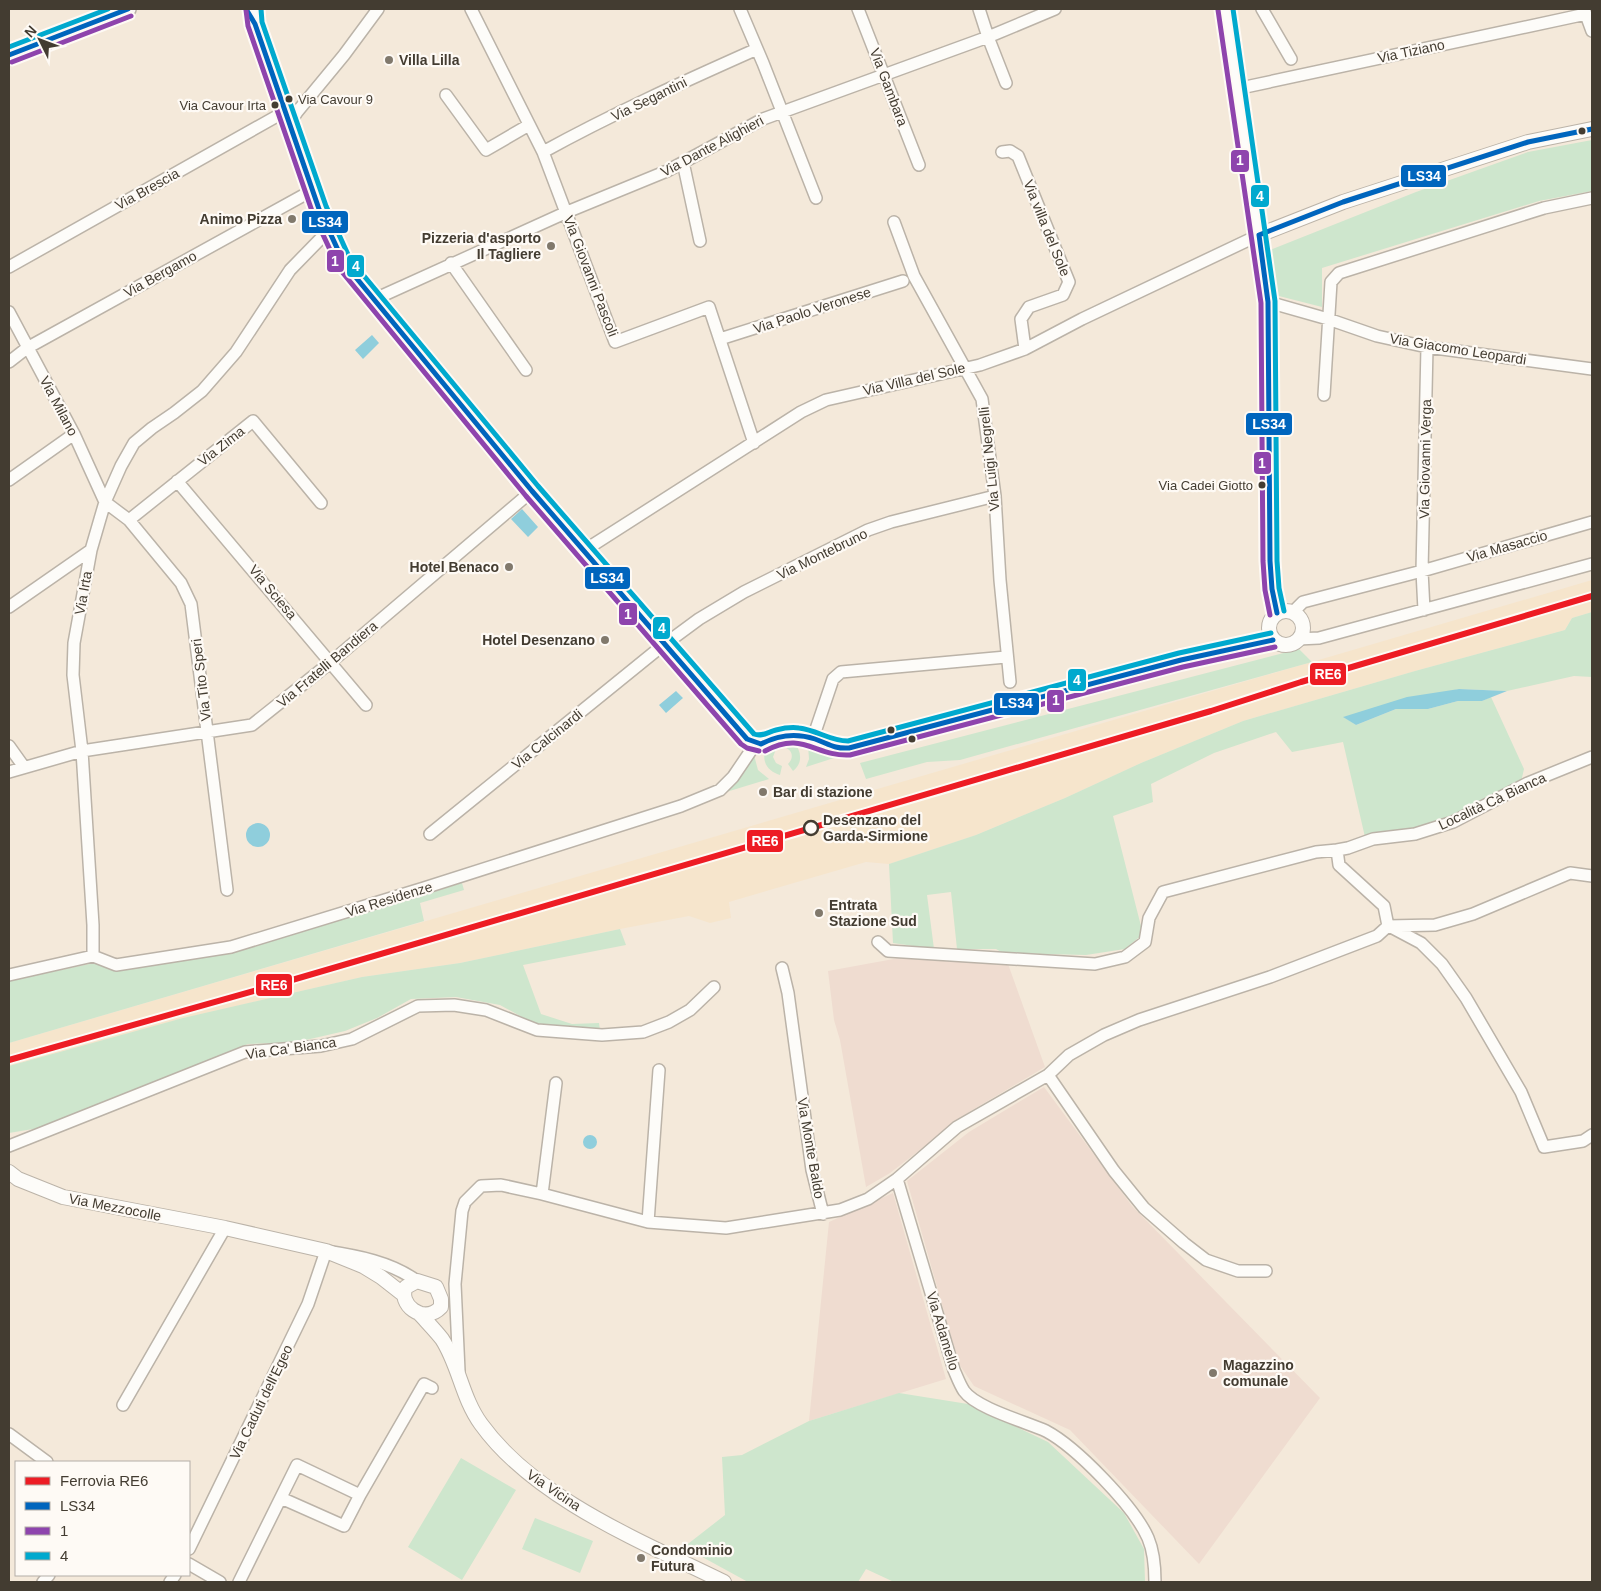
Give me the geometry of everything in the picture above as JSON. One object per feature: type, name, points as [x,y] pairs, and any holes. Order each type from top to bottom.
[{"type":"main road","points":[[9,56],[128,9]]},
{"type":"street","points":[[246,9],[255,24],[319,209],[344,263],[376,299],[532,491],[747,739],[758,743],[774,737],[794,736],[813,738],[829,747],[837,749],[866,745],[1181,660],[1274,640]]},
{"type":"street","points":[[253,9],[255,24]]},
{"type":"street","points":[[288,117],[297,112],[344,55],[378,9]]},
{"type":"street","name":"Via Giovanni Pascoli","points":[[471,9],[543,152],[615,342],[710,307],[754,443]]},
{"type":"street","points":[[740,9],[816,198]]},
{"type":"street","name":"Via Gambara","points":[[858,9],[919,165]]},
{"type":"street","points":[[979,9],[988,38],[1006,82]]},
{"type":"street","name":"Via Dante Alighieri","points":[[376,299],[451,263],[667,171],[763,118],[988,38],[1055,9]]},
{"type":"street","points":[[1225,9],[1268,302],[1270,562],[1272,589],[1277,613]]},
{"type":"street","points":[[1262,9],[1291,59]]},
{"type":"street","points":[[1585,11],[1592,31]]},
{"type":"street","name":"Via Tiziano","points":[[1236,89],[1585,11]]},
{"type":"street","name":"Via Segantini","points":[[543,152],[668,89],[757,48]]},
{"type":"street","points":[[446,96],[486,150],[529,125]]},
{"type":"street","name":"Via Brescia","points":[[9,267],[288,117]]},
{"type":"street","points":[[1259,235],[1343,202],[1528,142],[1592,129]]},
{"type":"street","name":"Via villa del Sole","points":[[1002,152],[1010,151],[1018,156],[1069,282],[1063,295],[1029,307],[1021,319],[1025,349]]},
{"type":"street","points":[[683,162],[700,241]]},
{"type":"street","name":"Via Bergamo","points":[[9,362],[27,348],[313,190]]},
{"type":"street","points":[[1324,395],[1331,282],[1339,273],[1544,208],[1592,198]]},
{"type":"street","name":"Via Luigi Negrelli","points":[[894,222],[914,276],[982,399],[995,496],[1006,657],[1010,682]]},
{"type":"street","name":"Via Irta","points":[[94,956],[82,751],[73,675],[74,643],[90,550],[105,502],[121,466],[134,443],[202,391],[240,347],[290,270],[329,230]]},
{"type":"street","name":"Via Villa del Sole","points":[[585,550],[801,412],[826,400],[980,365],[1025,349],[1090,315],[1259,235]]},
{"type":"street","points":[[451,263],[526,370]]},
{"type":"street","name":"Via Paolo Veronese","points":[[720,339],[903,281]]},
{"type":"street","name":"Via Giacomo Leopardi","points":[[1268,302],[1328,319],[1377,336],[1427,347],[1592,369]]},
{"type":"street","name":"Via Milano","points":[[9,312],[74,434],[105,502]]},
{"type":"street","name":"Via Giovanni Verga","points":[[1422,571],[1427,347]]},
{"type":"street","name":"Via Zima","points":[[130,520],[253,421],[321,503]]},
{"type":"street","points":[[9,480],[74,434]]},
{"type":"street","name":"Via Sciesa","points":[[178,481],[366,705]]},
{"type":"street","name":"Via Fratelli Bandiera","points":[[9,772],[82,751],[252,725],[331,662],[532,491]]},
{"type":"street","name":"Via Montebruno","points":[[664,644],[699,619],[744,592],[868,530],[891,522],[995,496]]},
{"type":"street","name":"Via Tito Speri","points":[[105,502],[130,520],[181,583],[191,604],[227,890]]},
{"type":"street","name":"Via Masaccio","points":[[1293,612],[1303,602],[1422,571],[1592,522]]},
{"type":"street","points":[[9,607],[90,550]]},
{"type":"street","points":[[1298,640],[1303,630],[1301,619],[1293,612],[1282,611],[1273,616],[1268,625],[1268,631],[1274,640],[1283,645],[1298,640],[1320,638],[1592,564]]},
{"type":"street","points":[[1422,571],[1424,610]]},
{"type":"street","name":"Via Calcinardi","points":[[430,834],[664,644]]},
{"type":"street","points":[[813,738],[832,679],[840,672],[1006,657]]},
{"type":"street","name":"Via Residenze","points":[[94,956],[116,965],[231,948],[681,806],[720,790],[737,772],[758,743]]},
{"type":"street","points":[[9,746],[24,767]]},
{"type":"street","name":"Località Cà Bianca","points":[[878,942],[888,950],[1095,964],[1126,957],[1145,942],[1149,918],[1163,892],[1316,852],[1348,848],[1373,840],[1415,834],[1453,822],[1528,782],[1592,756]]},
{"type":"street","points":[[1337,850],[1339,865],[1384,906],[1388,926]]},
{"type":"street","points":[[823,1214],[840,1210],[868,1199],[897,1180],[957,1127],[1048,1075],[1069,1055],[1104,1035],[1139,1020],[1270,977],[1377,936],[1388,926],[1435,925],[1473,914],[1570,873],[1592,876]]},
{"type":"street","points":[[1388,926],[1421,943],[1442,964],[1466,998],[1521,1092],[1544,1147],[1583,1141],[1592,1135]]},
{"type":"street","points":[[9,975],[94,956]]},
{"type":"street","name":"Via Monte Baldo","points":[[455,1284],[462,1211],[465,1202],[481,1186],[501,1185],[648,1222],[726,1228],[823,1214],[812,1170],[788,993],[782,968]]},
{"type":"street","name":"Via Ca' Bianca","points":[[9,1146],[245,1052],[321,1046],[352,1038],[418,1006],[454,1005],[486,1010],[537,1030],[602,1035],[643,1032],[670,1022],[690,1010],[714,987]]},
{"type":"street","points":[[648,1222],[659,1070]]},
{"type":"street","points":[[1048,1075],[1114,1171],[1144,1208],[1206,1260],[1238,1270],[1266,1271]]},
{"type":"street","points":[[542,1194],[556,1083]]},
{"type":"street","name":"Via Mezzocolle","points":[[9,1172],[18,1179],[63,1197],[225,1228],[326,1251],[362,1266],[382,1277],[404,1295]]},
{"type":"street","name":"Via Adamello","points":[[897,1180],[954,1370],[965,1393],[988,1408],[1046,1432],[1072,1449],[1132,1511],[1148,1538],[1156,1564],[1155,1582]]},
{"type":"street","points":[[123,1405],[225,1228]]},
{"type":"street","points":[[326,1251],[361,1256],[404,1272],[415,1281],[436,1287],[442,1303],[437,1311],[426,1315],[419,1313],[405,1301],[406,1287],[415,1281]]},
{"type":"street","name":"Via Caduti dell'Egeo","points":[[190,1548],[308,1304],[326,1251]]},
{"type":"street","name":"Via Mezzocolle","points":[[382,1277],[415,1281]]},
{"type":"street","points":[[440,1294],[455,1284]]},
{"type":"street","points":[[455,1284],[460,1380]]},
{"type":"street","name":"Via Vicina","points":[[437,1311],[442,1339],[468,1402],[481,1424],[502,1450],[532,1476],[566,1500],[621,1531],[724,1582]]},
{"type":"street","name":"Via Vicina","points":[[419,1313],[442,1339]]},
{"type":"street","points":[[281,1498],[344,1526],[424,1384],[432,1388]]},
{"type":"street","points":[[9,1434],[46,1461]]},
{"type":"street","points":[[239,1582],[258,1540],[297,1465],[360,1495]]},
{"type":"street","points":[[190,1565],[220,1582]]},
{"type":"shaded area","points":[[1592,580],[1592,612],[1572,618],[1565,630],[1243,721],[976,835],[889,864],[866,862],[729,902],[731,918],[710,923],[689,916],[460,963],[362,977],[184,1018],[9,1066],[9,1043]]},
{"type":"shaded area","points":[[899,958],[1008,964],[1045,1067],[969,1112],[890,1173],[866,1187],[840,1040],[834,1020],[828,971]]},
{"type":"shaded area","points":[[1044,1087],[1132,1206],[1320,1398],[1199,1564],[1070,1430],[974,1386],[959,1364],[907,1181],[969,1132]]},
{"type":"shaded area","points":[[893,1193],[946,1379],[809,1421],[829,1222]]},
{"type":"green space","points":[[1592,140],[1592,191],[1539,201],[1322,268],[1322,307],[1275,295],[1270,250],[1416,192],[1528,152]]},
{"type":"green space","points":[[1592,612],[1592,677],[1574,676],[1507,691],[1459,689],[1344,717],[1356,725],[1396,709],[1428,709],[1458,701],[1482,701],[1491,697],[1524,769],[1521,782],[1461,813],[1417,829],[1365,837],[1343,742],[1292,752],[1276,732],[1214,753],[1151,784],[1153,802],[1113,816],[1143,934],[1125,949],[1086,955],[1003,953],[996,949],[957,949],[951,892],[927,895],[934,949],[893,943],[889,864],[976,835],[1243,721],[1565,630],[1572,618]]},
{"type":"green space","points":[[1299,649],[1312,662],[960,760],[927,762],[866,779],[860,763]]},
{"type":"green space","points":[[793,741],[800,753],[800,761],[793,771],[788,764],[792,756],[791,753],[788,749],[782,747],[780,742]]},
{"type":"green space","points":[[774,743],[776,749],[773,757],[776,763],[782,766],[780,775],[766,765],[764,757],[766,748]]},
{"type":"green space","points":[[808,745],[838,754],[834,758],[806,767],[809,759]]},
{"type":"green space","points":[[754,755],[758,770],[769,779],[723,793],[737,780]]},
{"type":"green space","points":[[462,883],[464,890],[420,903],[424,921],[9,1043],[9,981],[94,963],[114,970],[232,953]]},
{"type":"green space","points":[[620,929],[626,945],[523,965],[541,1014],[572,1024],[599,1023],[600,1030],[533,1023],[500,1005],[456,997],[411,999],[377,1018],[345,1031],[297,1042],[248,1044],[39,1128],[9,1133],[9,1066],[183,1018],[362,977],[460,963]]},
{"type":"green space","points":[[899,1393],[968,1404],[1048,1442],[1124,1513],[1144,1549],[1145,1582],[894,1582],[866,1569],[858,1582],[748,1582],[684,1547],[725,1515],[722,1457],[742,1455],[809,1421]]},
{"type":"green space","points":[[461,1458],[516,1490],[462,1580],[408,1547]]},
{"type":"green space","points":[[535,1518],[593,1541],[580,1573],[522,1549]]},
{"type":"water","points":[[372,335],[379,343],[363,359],[355,350]]},
{"type":"water","points":[[522,509],[538,527],[528,537],[511,519]]},
{"type":"water","points":[[1459,689],[1507,691],[1482,701],[1458,701],[1428,709],[1396,709],[1356,725],[1343,717],[1407,697]]},
{"type":"water","points":[[676,691],[683,698],[666,713],[659,705]]},
{"type":"water","points":[[258,823],[266,827],[270,835],[266,843],[258,847],[250,843],[246,835],[250,827]]},
{"type":"water","points":[[590,1135],[595,1137],[597,1142],[595,1147],[590,1149],[585,1147],[583,1142],[585,1137]]},
{"type":"rail line","name":"RE6","points":[[9,1060],[275,985],[1211,711],[1301,682],[1592,596]]},
{"type":"transit line","name":"4","points":[[9,47],[108,9]]},
{"type":"transit line","name":"LS34","points":[[9,55],[128,9]]},
{"type":"transit line","name":"LS34","points":[[246,9],[255,24],[319,209],[344,263],[532,491],[747,739],[761,744]]},
{"type":"transit line","name":"4","points":[[261,9],[262,22],[326,206],[350,259],[538,486],[754,734],[762,735],[779,729],[796,728],[806,729],[841,741],[848,741],[1179,653],[1271,633]]},
{"type":"transit line","name":"4","points":[[1233,9],[1275,301],[1277,561],[1279,588],[1284,611]]},
{"type":"transit line","name":"1","points":[[246,10],[248,26],[312,211],[338,267],[526,496],[741,744],[747,748],[759,751]]},
{"type":"transit line","name":"1","points":[[1218,10],[1261,303],[1263,561],[1265,590],[1270,615]]},
{"type":"transit line","name":"1","points":[[12,62],[131,16]]},
{"type":"transit line","name":"LS34","points":[[1259,235],[1343,202],[1528,142],[1592,129]]},
{"type":"transit line","name":"LS34","points":[[1259,235],[1268,302],[1270,561],[1272,589],[1277,613]]},
{"type":"transit line","name":"LS34","points":[[761,744],[781,737],[794,736],[808,737],[835,747],[849,748],[1181,660],[1273,640]]},
{"type":"transit line","name":"1","points":[[765,751],[778,745],[789,743],[809,746],[838,755],[850,755],[1183,667],[1275,647]]},
{"type":"place","name":"Villa Lilla","points":[[389,60]]},
{"type":"place","name":"Via Cavour 9","points":[[289,99]]},
{"type":"place","name":"Via Cavour Irta","points":[[275,105]]},
{"type":"place","name":"Animo Pizza","points":[[292,219]]},
{"type":"place","name":"Pizzeria d'asporto Il Tagliere","points":[[551,246]]},
{"type":"place","name":"Via Cadei Giotto","points":[[1262,485]]},
{"type":"place","name":"Hotel Benaco","points":[[509,567]]},
{"type":"place","name":"Hotel Desenzano","points":[[605,640]]},
{"type":"place","name":"Bar di stazione","points":[[763,792]]},
{"type":"place","name":"Desenzano del Garda-Sirmione","points":[[811,828]]},
{"type":"place","name":"Entrata Stazione Sud","points":[[819,913]]},
{"type":"place","name":"Magazzino comunale","points":[[1213,1373]]},
{"type":"place","name":"Condominio Futura","points":[[641,1558]]}]
